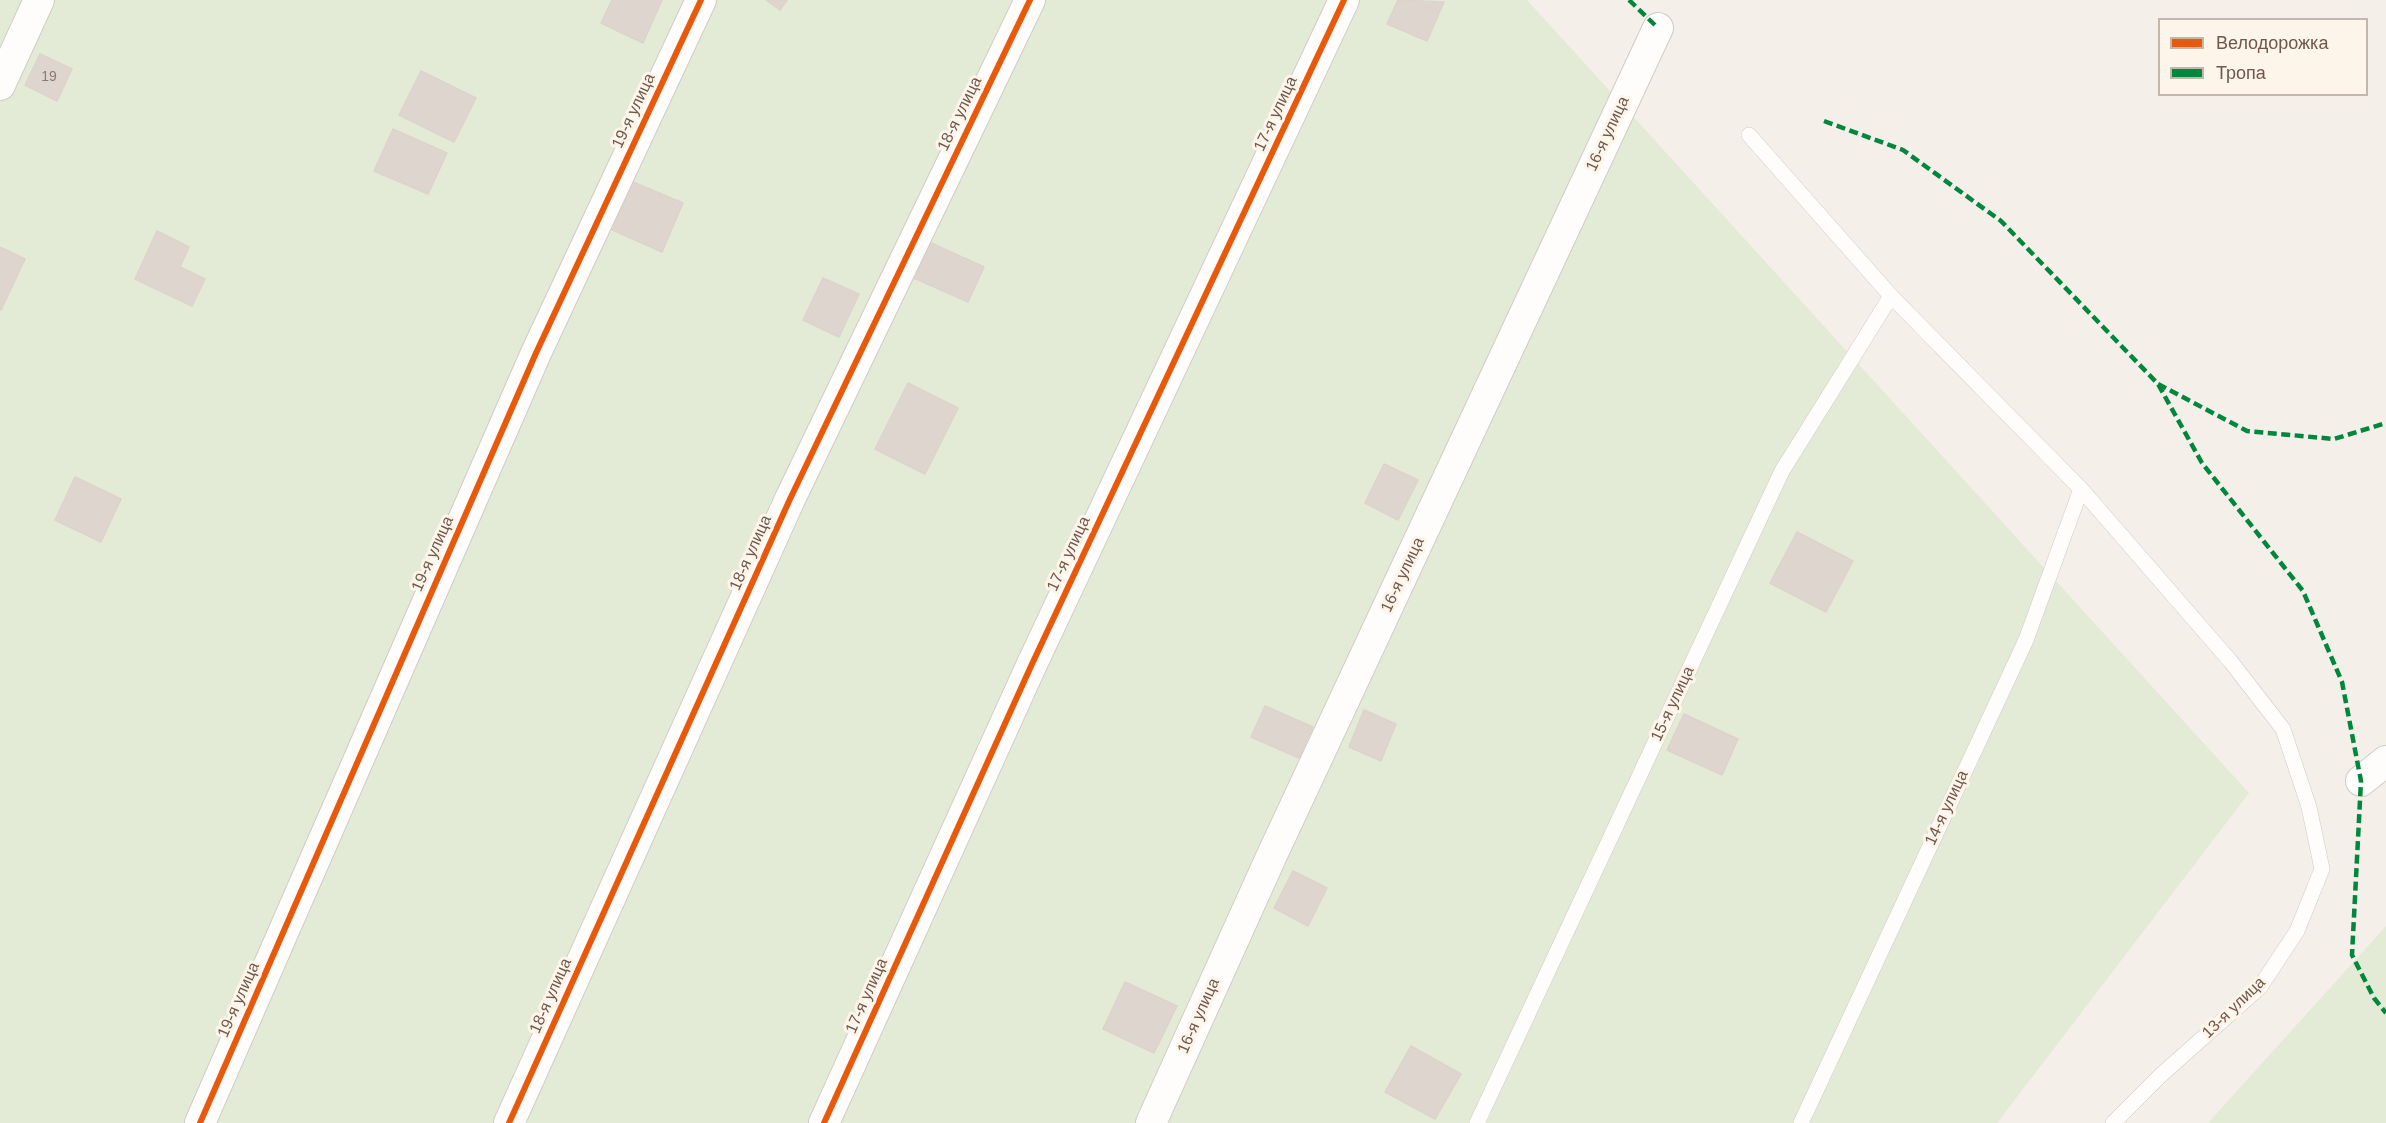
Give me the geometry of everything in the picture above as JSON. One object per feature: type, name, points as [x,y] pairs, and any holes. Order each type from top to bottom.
[{"type":"street","points":[[0,85],[39,0]]},
{"type":"street","name":"19-я улица","points":[[200,1123],[536,353],[700,0]]},
{"type":"street","name":"18-я улица","points":[[509,1123],[790,499],[1030,0]]},
{"type":"street","name":"17-я улица","points":[[824,1123],[1032,664],[1344,0]]},
{"type":"street","name":"16-я улица","points":[[1151,1123],[1272,855],[1658,28]]},
{"type":"street","points":[[2361,781],[2386,761]]},
{"type":"lane","points":[[1749,135],[1891,296],[2081,489]]},
{"type":"lane","name":"15-я улица","points":[[1477,1123],[1782,471],[1891,296]]},
{"type":"lane","name":"13-я улица","points":[[2081,489],[2231,662],[2283,729],[2309,807],[2322,869],[2297,931],[2260,987],[2161,1075],[2113,1123]]},
{"type":"lane","name":"14-я улица","points":[[1801,1123],[2026,639],[2081,489]]},
{"type":"green space","points":[[0,0],[1527,0],[2249,793],[1997,1123],[0,1123]]},
{"type":"green space","points":[[2386,926],[2386,1123],[2208,1123]]},
{"type":"building","points":[[612,0],[662,0],[643,43],[601,23]]},
{"type":"building","points":[[766,0],[787,0],[780,10]]},
{"type":"building","points":[[1398,0],[1444,2],[1427,41],[1387,24]]},
{"type":"building","points":[[40,54],[72,69],[57,101],[25,85]]},
{"type":"building","points":[[421,71],[476,98],[454,142],[399,115]]},
{"type":"building","points":[[393,129],[447,153],[428,194],[374,171]]},
{"type":"building","points":[[628,180],[683,203],[662,252],[608,228]]},
{"type":"building","points":[[157,231],[189,247],[180,267],[205,279],[192,306],[135,279]]},
{"type":"building","points":[[931,243],[984,267],[968,302],[914,278]]},
{"type":"building","points":[[0,247],[25,259],[1,310],[0,309]]},
{"type":"building","points":[[823,278],[859,294],[839,337],[803,320]]},
{"type":"building","points":[[908,383],[958,408],[925,474],[875,449]]},
{"type":"building","points":[[1384,464],[1418,480],[1398,520],[1365,503]]},
{"type":"building","points":[[75,477],[121,499],[101,542],[55,520]]},
{"type":"building","points":[[1797,532],[1853,561],[1826,612],[1770,583]]},
{"type":"building","points":[[1265,706],[1313,727],[1299,758],[1251,737]]},
{"type":"building","points":[[1364,710],[1396,724],[1381,761],[1349,747]]},
{"type":"building","points":[[1684,714],[1738,739],[1722,775],[1667,750]]},
{"type":"building","points":[[1293,871],[1327,888],[1308,926],[1274,908]]},
{"type":"building","points":[[1125,982],[1177,1006],[1154,1053],[1103,1029]]},
{"type":"building","points":[[1411,1046],[1461,1074],[1435,1119],[1385,1092]]},
{"type":"marked path","points":[[1629,0],[1658,28]]},
{"type":"marked path","points":[[1824,121],[1903,150],[2001,221],[2158,384],[2202,463],[2303,591],[2342,682],[2361,781],[2352,955],[2374,998],[2386,1013]]},
{"type":"marked path","points":[[2158,384],[2247,431],[2334,439],[2386,423]]},
{"type":"cycle path","points":[[200,1123],[536,353],[701,0]]},
{"type":"cycle path","points":[[509,1123],[790,499],[1030,0]]},
{"type":"cycle path","points":[[824,1123],[1032,664],[1344,0]]}]
